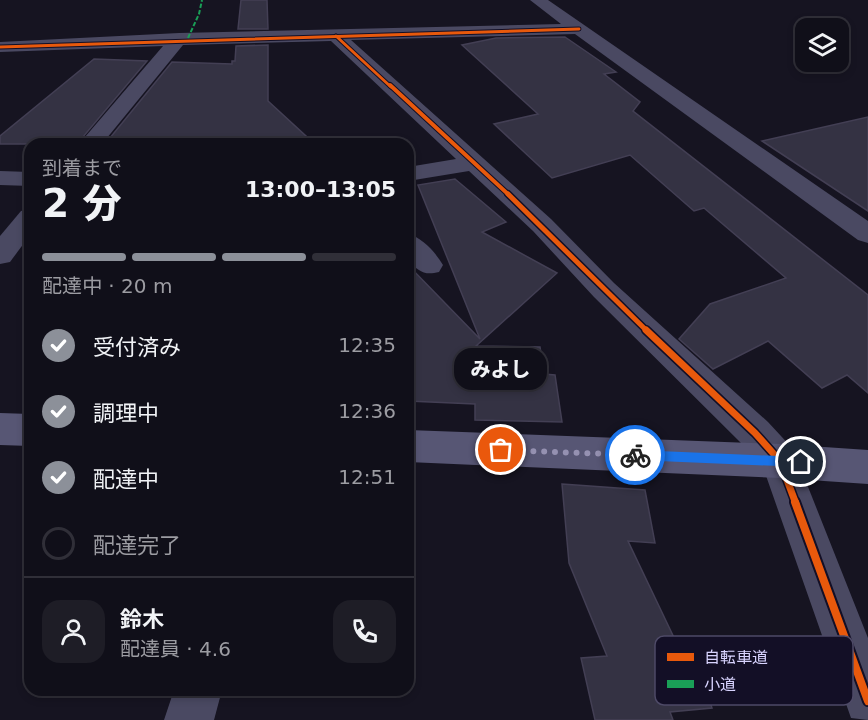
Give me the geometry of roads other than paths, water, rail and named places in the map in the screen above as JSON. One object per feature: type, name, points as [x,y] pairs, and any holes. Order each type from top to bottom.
[{"type":"main road","points":[[0,429],[24,430]]},
{"type":"main road","points":[[414,446],[780,461],[868,467]]},
{"type":"street","points":[[538,0],[868,234]]},
{"type":"street","points":[[0,47],[179,38],[579,29]]},
{"type":"street","points":[[336,36],[542,225],[604,290],[755,433],[780,461],[844,636]]},
{"type":"street","points":[[95,138],[179,38]]},
{"type":"street","points":[[414,173],[474,164]]},
{"type":"street","points":[[0,178],[24,179]]},
{"type":"street","points":[[0,255],[24,225]]},
{"type":"street","points":[[414,249],[429,265]]},
{"type":"street","points":[[853,660],[868,701]]},
{"type":"street","points":[[189,720],[196,696]]},
{"type":"place","name":"みよし","points":[[501,450]]}]
